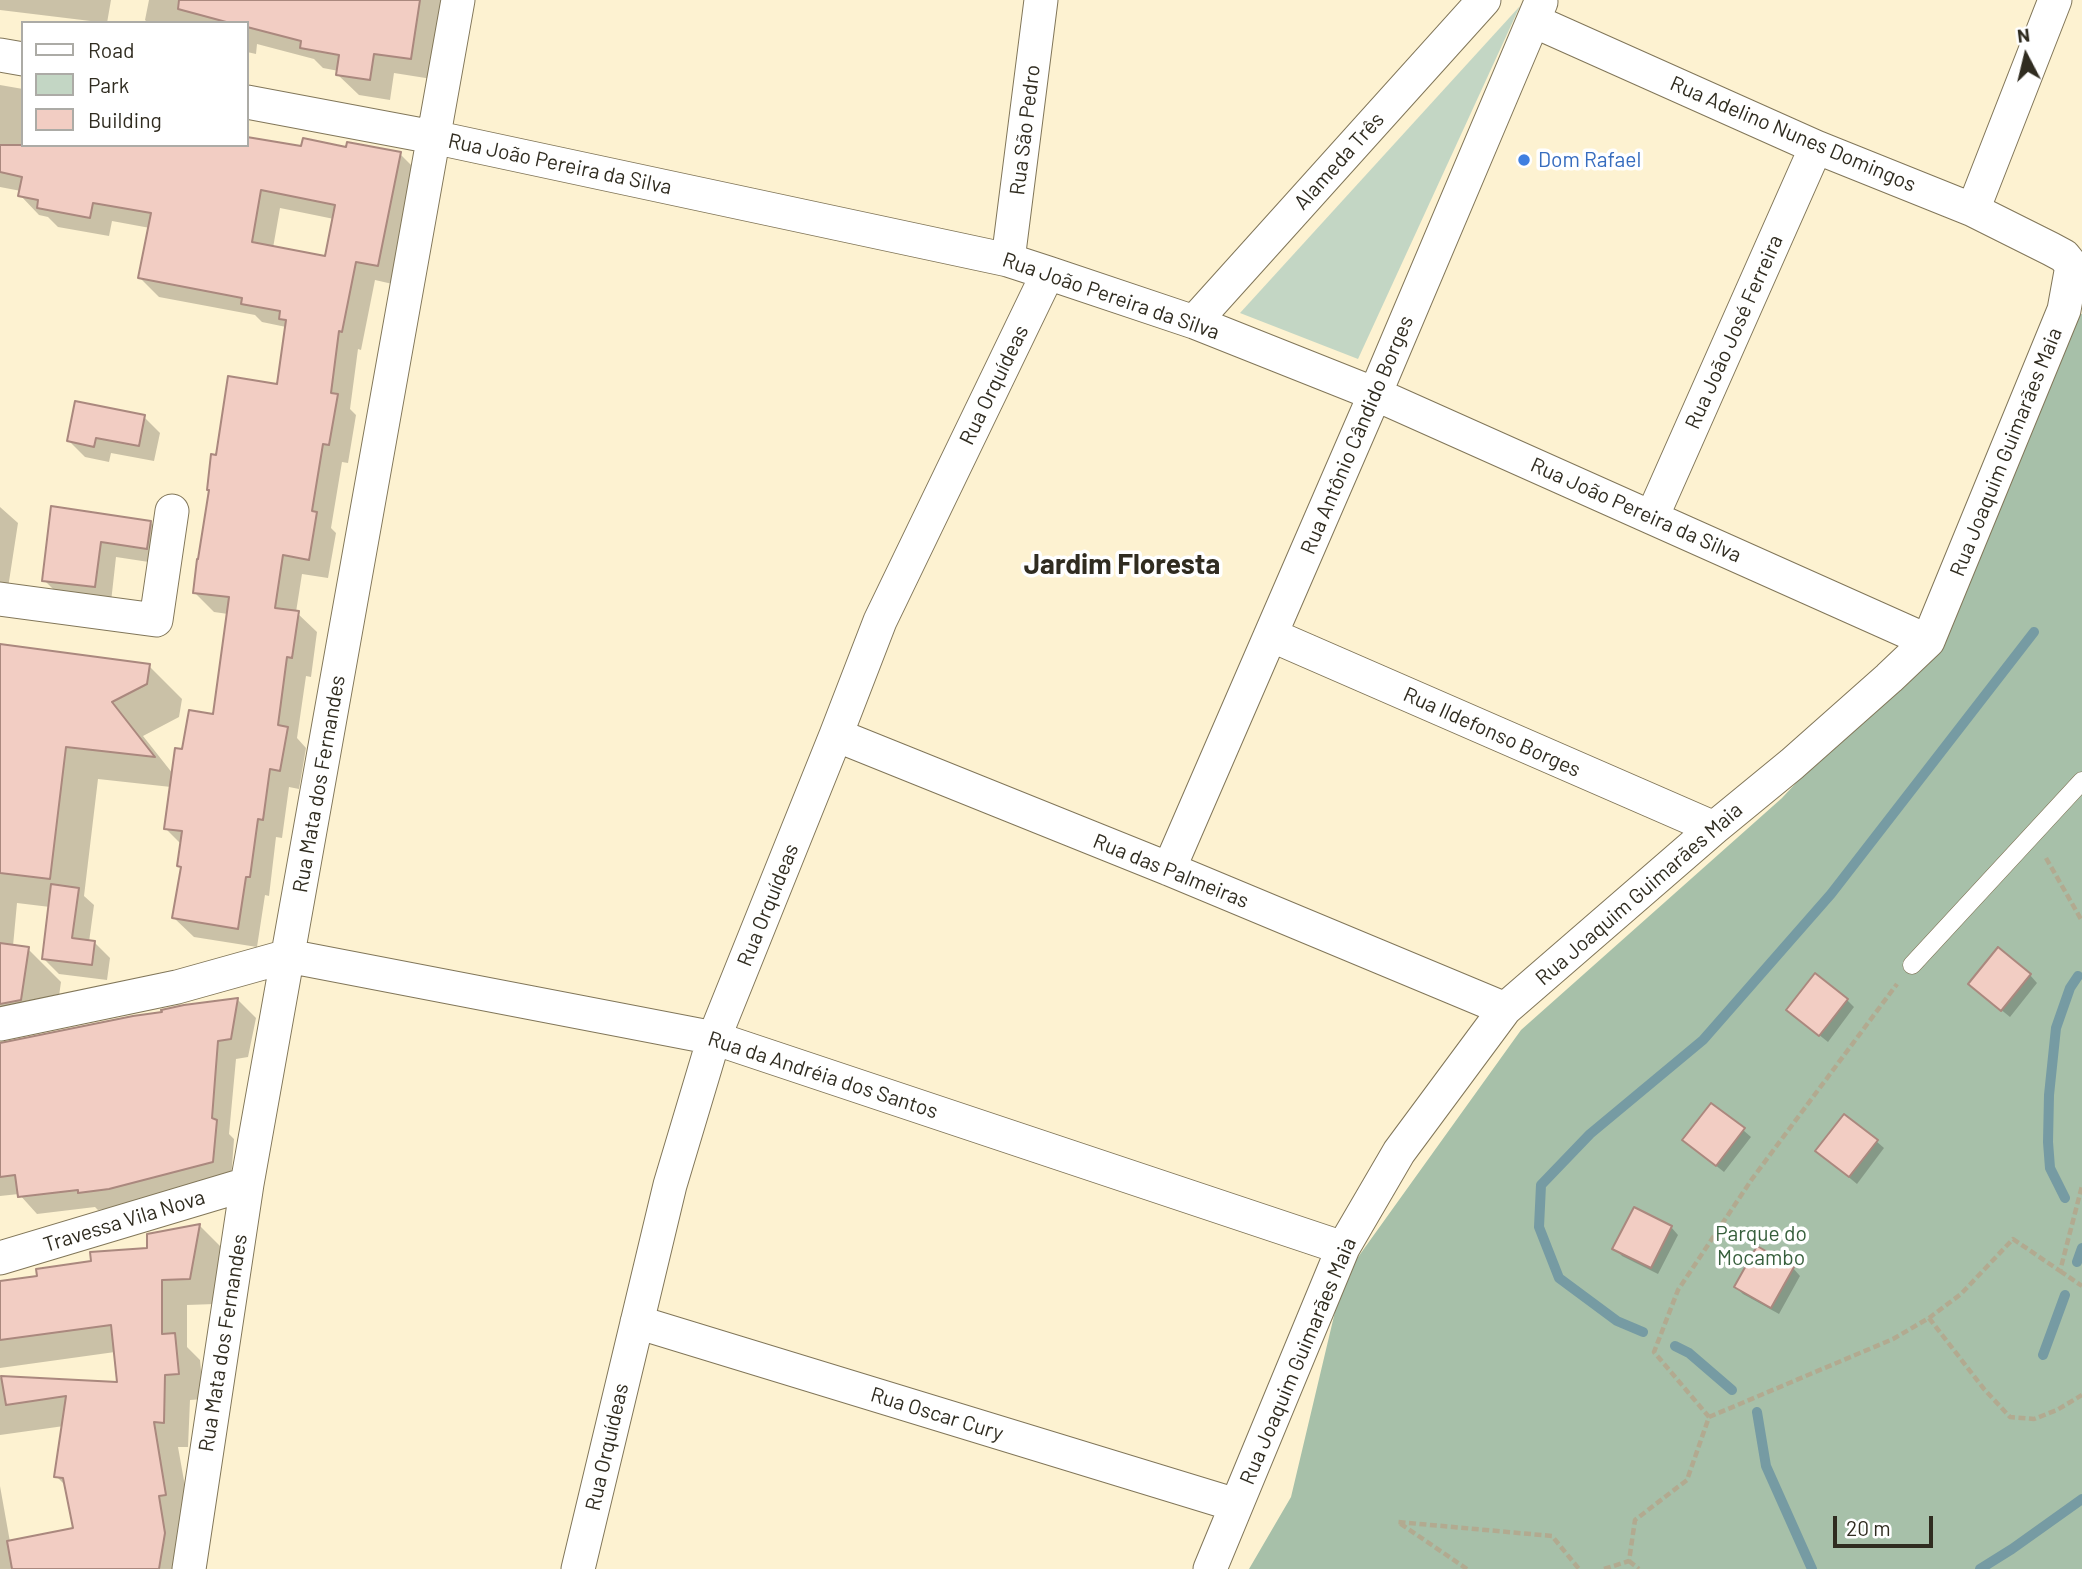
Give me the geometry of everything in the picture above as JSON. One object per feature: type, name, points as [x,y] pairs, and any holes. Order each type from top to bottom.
[{"type":"street","name":"Rua Mata dos Fernandes","points":[[189,1569],[247,1184],[458,0]]},
{"type":"street","name":"Rua São Pedro","points":[[1008,260],[1041,0]]},
{"type":"street","name":"Alameda Três","points":[[1194,322],[1484,0]]},
{"type":"street","points":[[1973,210],[2055,0]]},
{"type":"street","name":"Rua Adelino Nunes Domingos","points":[[1538,11],[1816,147],[1973,210],[2051,249]]},
{"type":"street","name":"Rua Antônio Cândido Borges","points":[[1169,869],[1376,394],[1538,11]]},
{"type":"street","points":[[0,55],[21,59]]},
{"type":"street","name":"Rua João Pereira da Silva","points":[[248,102],[433,137],[1008,260],[1194,322],[1376,394],[1928,641]]},
{"type":"street","name":"Rua João José Ferreira","points":[[1652,517],[1816,147]]},
{"type":"street","name":"Rua Joaquim Guimarães Maia","points":[[1210,1569],[1343,1248],[1399,1152],[1505,1009],[1792,764],[1928,641],[2073,310],[2072,266],[2064,256],[2051,249]]},
{"type":"street","name":"Rua Orquídeas","points":[[578,1569],[670,1185],[714,1038],[880,621],[1048,273]]},
{"type":"street","points":[[0,599],[156,621],[172,511]]},
{"type":"street","name":"Rua Ildefonso Borges","points":[[1271,635],[1714,828]]},
{"type":"street","name":"Rua das Palmeiras","points":[[836,736],[1169,869],[1505,1009]]},
{"type":"street","points":[[0,1024],[177,987],[288,956]]},
{"type":"street","name":"Rua da Andréia dos Santos","points":[[288,956],[714,1038],[1343,1248]]},
{"type":"street","name":"Travessa Vila Nova","points":[[0,1258],[247,1184]]},
{"type":"street","name":"Rua Oscar Cury","points":[[637,1322],[1236,1505]]},
{"type":"lane","points":[[1912,965],[2082,780]]},
{"type":"path","points":[[2032,835],[2082,921]]},
{"type":"path","points":[[1709,1418],[1654,1352],[1678,1290],[1752,1179],[1912,965]]},
{"type":"path","points":[[2060,1271],[2082,1186]]},
{"type":"path","points":[[1629,1561],[1635,1520],[1687,1480],[1709,1418],[1892,1339],[1928,1318],[1961,1294],[2013,1239],[2082,1286]]},
{"type":"path","points":[[1928,1318],[1984,1389],[2010,1417],[2034,1419],[2057,1410],[2082,1395]]},
{"type":"path","points":[[1468,1569],[1398,1522],[1552,1536],[1579,1569]]},
{"type":"path","points":[[1604,1569],[1629,1561]]},
{"type":"path","points":[[1629,1561],[1640,1569]]},
{"type":"green space","points":[[1520,6],[1358,359],[1240,313]]},
{"type":"green space","name":"Parque do Mocambo","points":[[2064,310],[2082,314],[2082,1569],[1249,1569],[1291,1497],[1343,1278],[1521,1030],[1782,798],[1928,641]]},
{"type":"building","points":[[179,0],[420,0],[411,59],[374,54],[370,80],[336,75],[339,55],[300,48],[301,41],[248,27],[248,21],[223,21],[178,9]]},
{"type":"building","points":[[248,137],[301,146],[303,138],[346,147],[347,142],[401,152],[378,266],[356,262],[342,332],[339,331],[331,393],[338,394],[329,445],[323,444],[312,511],[317,512],[309,560],[283,555],[275,608],[299,611],[292,658],[287,657],[278,725],[288,727],[280,771],[270,769],[263,820],[258,819],[250,877],[246,877],[238,929],[172,918],[181,867],[177,866],[182,831],[164,829],[175,748],[182,749],[189,710],[213,714],[229,597],[193,593],[209,490],[211,454],[216,455],[228,376],[277,384],[286,320],[279,319],[280,311],[241,304],[242,298],[138,278],[151,213],[93,203],[90,218],[37,208],[38,200],[18,196],[22,177],[0,172],[0,145],[248,147]],"holes":[[[261,190],[335,205],[325,256],[252,242]]]},
{"type":"building","points":[[75,401],[145,415],[139,446],[96,438],[94,447],[67,441]]},
{"type":"building","points":[[51,506],[151,521],[147,549],[101,542],[95,587],[42,581]]},
{"type":"building","points":[[0,644],[150,664],[147,684],[112,702],[155,757],[66,747],[50,879],[0,873]]},
{"type":"building","points":[[51,884],[79,888],[72,938],[95,941],[92,965],[42,959]]},
{"type":"building","points":[[0,943],[29,947],[21,1000],[0,1004]]},
{"type":"building","points":[[1998,947],[2031,974],[2001,1011],[1968,984]]},
{"type":"building","points":[[1815,973],[1848,999],[1819,1036],[1786,1010]]},
{"type":"building","points":[[238,998],[231,1039],[218,1041],[212,1118],[217,1120],[213,1162],[109,1189],[78,1193],[78,1190],[18,1197],[15,1175],[0,1177],[0,1043],[162,1012],[161,1010],[184,1005]]},
{"type":"building","points":[[1711,1103],[1745,1128],[1716,1166],[1682,1140]]},
{"type":"building","points":[[1844,1114],[1878,1140],[1849,1177],[1815,1151]]},
{"type":"building","points":[[1634,1207],[1672,1226],[1651,1268],[1612,1249]]},
{"type":"building","points":[[200,1224],[190,1279],[162,1280],[162,1334],[175,1333],[179,1374],[165,1375],[164,1423],[154,1422],[166,1495],[159,1496],[165,1533],[159,1569],[12,1569],[7,1541],[73,1528],[63,1478],[54,1477],[66,1396],[6,1405],[1,1376],[117,1382],[111,1325],[0,1340],[0,1281],[37,1276],[36,1269],[91,1261],[90,1252],[147,1248],[147,1234]]},
{"type":"building","points":[[1757,1246],[1794,1267],[1771,1308],[1734,1287]]},
{"type":"waterway","points":[[1643,1332],[1617,1321],[1559,1278],[1539,1227],[1541,1185],[1590,1134],[1703,1040],[1831,894],[2034,632]]},
{"type":"waterway","points":[[2065,1198],[2050,1168],[2049,1095],[2056,1028],[2070,988],[2078,976]]},
{"type":"waterway","points":[[2077,1262],[2082,1248]]},
{"type":"waterway","points":[[2043,1355],[2065,1295]]},
{"type":"waterway","points":[[1675,1346],[1689,1353],[1732,1390]]},
{"type":"waterway","points":[[1757,1412],[1766,1466],[1812,1569]]},
{"type":"waterway","points":[[1980,1569],[2082,1499]]},
{"type":"place","name":"Dom Rafael","points":[[1524,160]]},
{"type":"district","name":"Jardim Floresta","points":[[1122,565]]}]
